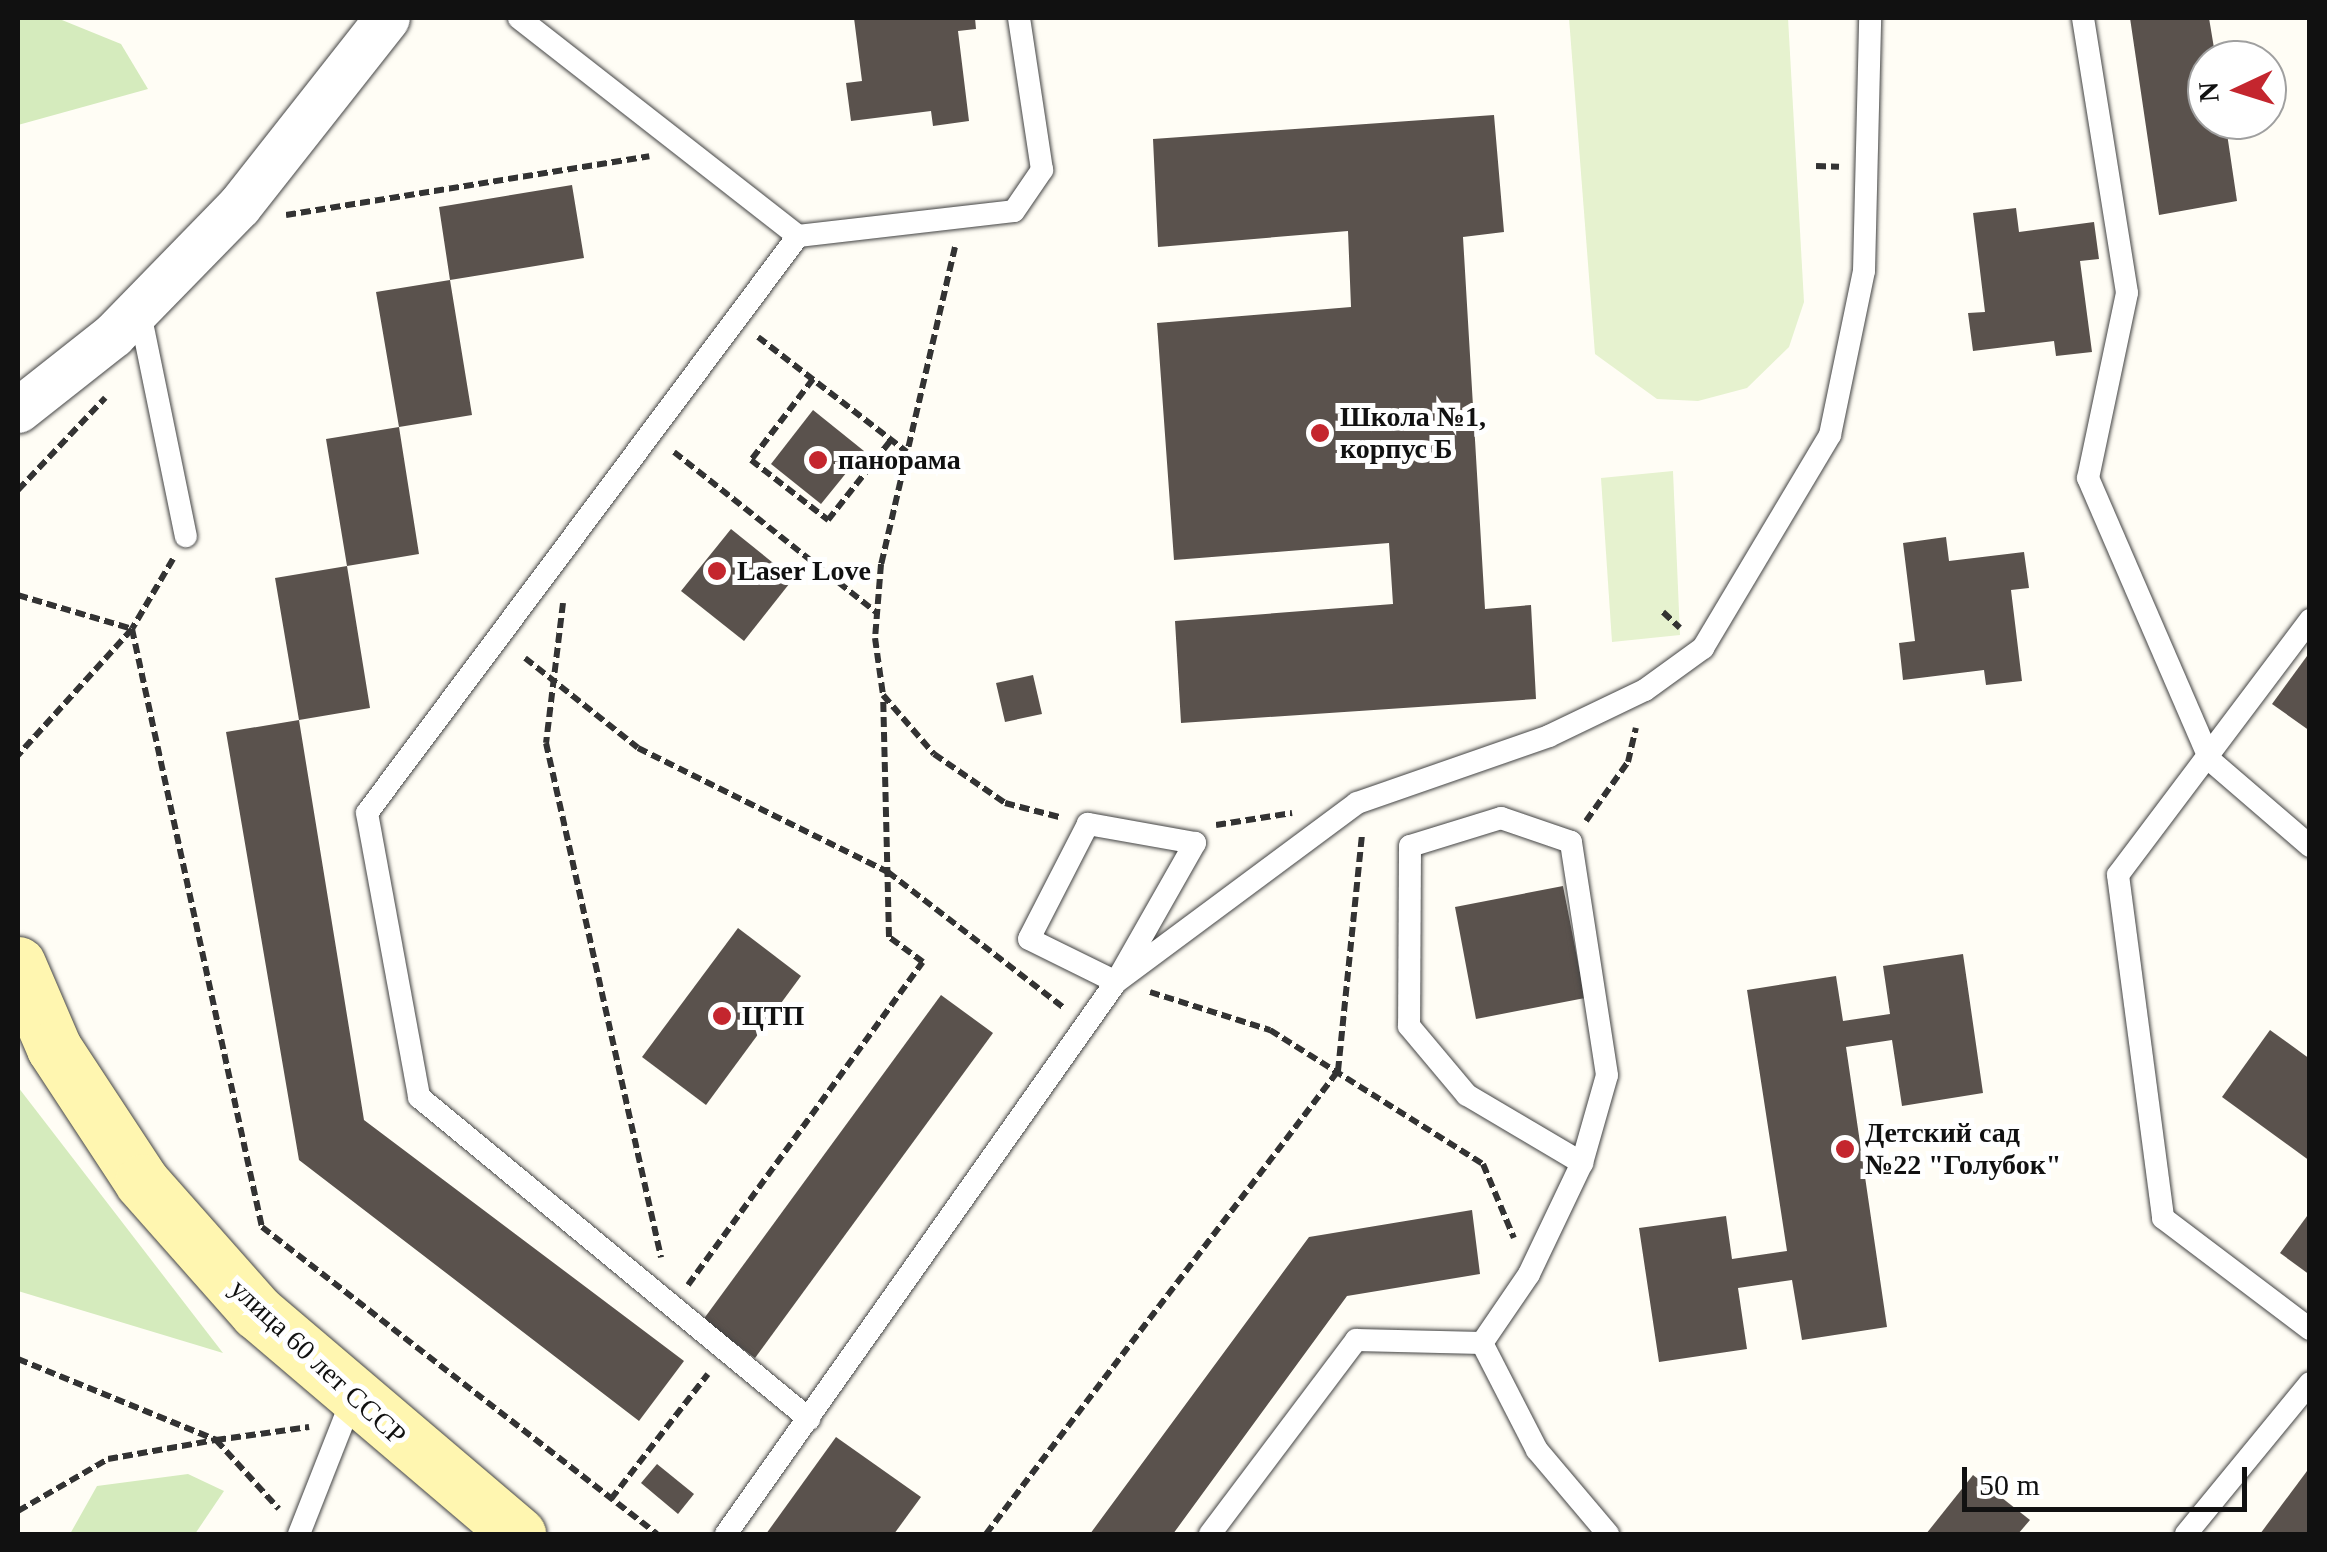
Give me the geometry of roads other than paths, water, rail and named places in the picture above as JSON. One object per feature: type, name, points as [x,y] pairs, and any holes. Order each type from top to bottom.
[{"type":"street","points":[[18,410],[139,308],[239,206],[387,18]]},
{"type":"street","name":"улица 60 лет СССР","points":[[18,964],[54,1048],[142,1182],[348,1410],[518,1534]]},
{"type":"lane","points":[[520,18],[798,236],[1014,211],[1042,170],[1019,18]]},
{"type":"lane","points":[[1116,982],[1361,801],[1549,736],[1645,690],[1703,648],[1830,435],[1864,271],[1870,18]]},
{"type":"lane","points":[[2083,18],[2127,293],[2088,478],[2210,760],[2310,846]]},
{"type":"lane","points":[[798,236],[367,813],[419,1097],[810,1419]]},
{"type":"lane","points":[[139,308],[186,536]]},
{"type":"lane","points":[[2310,620],[2210,760],[2118,875],[2163,1218],[2310,1330]]},
{"type":"lane","points":[[1482,1344],[1530,1274],[1582,1163],[1607,1075],[1571,842],[1502,818],[1410,846],[1409,1026],[1467,1095],[1582,1163]]},
{"type":"lane","points":[[726,1534],[1116,982],[1196,843],[1088,824],[1029,939],[1116,982]]},
{"type":"lane","points":[[1210,1534],[1356,1340],[1482,1344]]},
{"type":"lane","points":[[1482,1344],[1537,1450],[1608,1534]]},
{"type":"lane","points":[[2186,1534],[2310,1383]]},
{"type":"lane","points":[[301,1534],[348,1410]]},
{"type":"place","name":"Школа №1, корпус Б","points":[[1320,433]]},
{"type":"place","name":"панорама","points":[[818,460]]},
{"type":"place","name":"Laser Love","points":[[717,571]]},
{"type":"place","name":"ЦТП","points":[[722,1016]]},
{"type":"place","name":"Детский сад №22 \"Голубок\"","points":[[1845,1149]]}]
